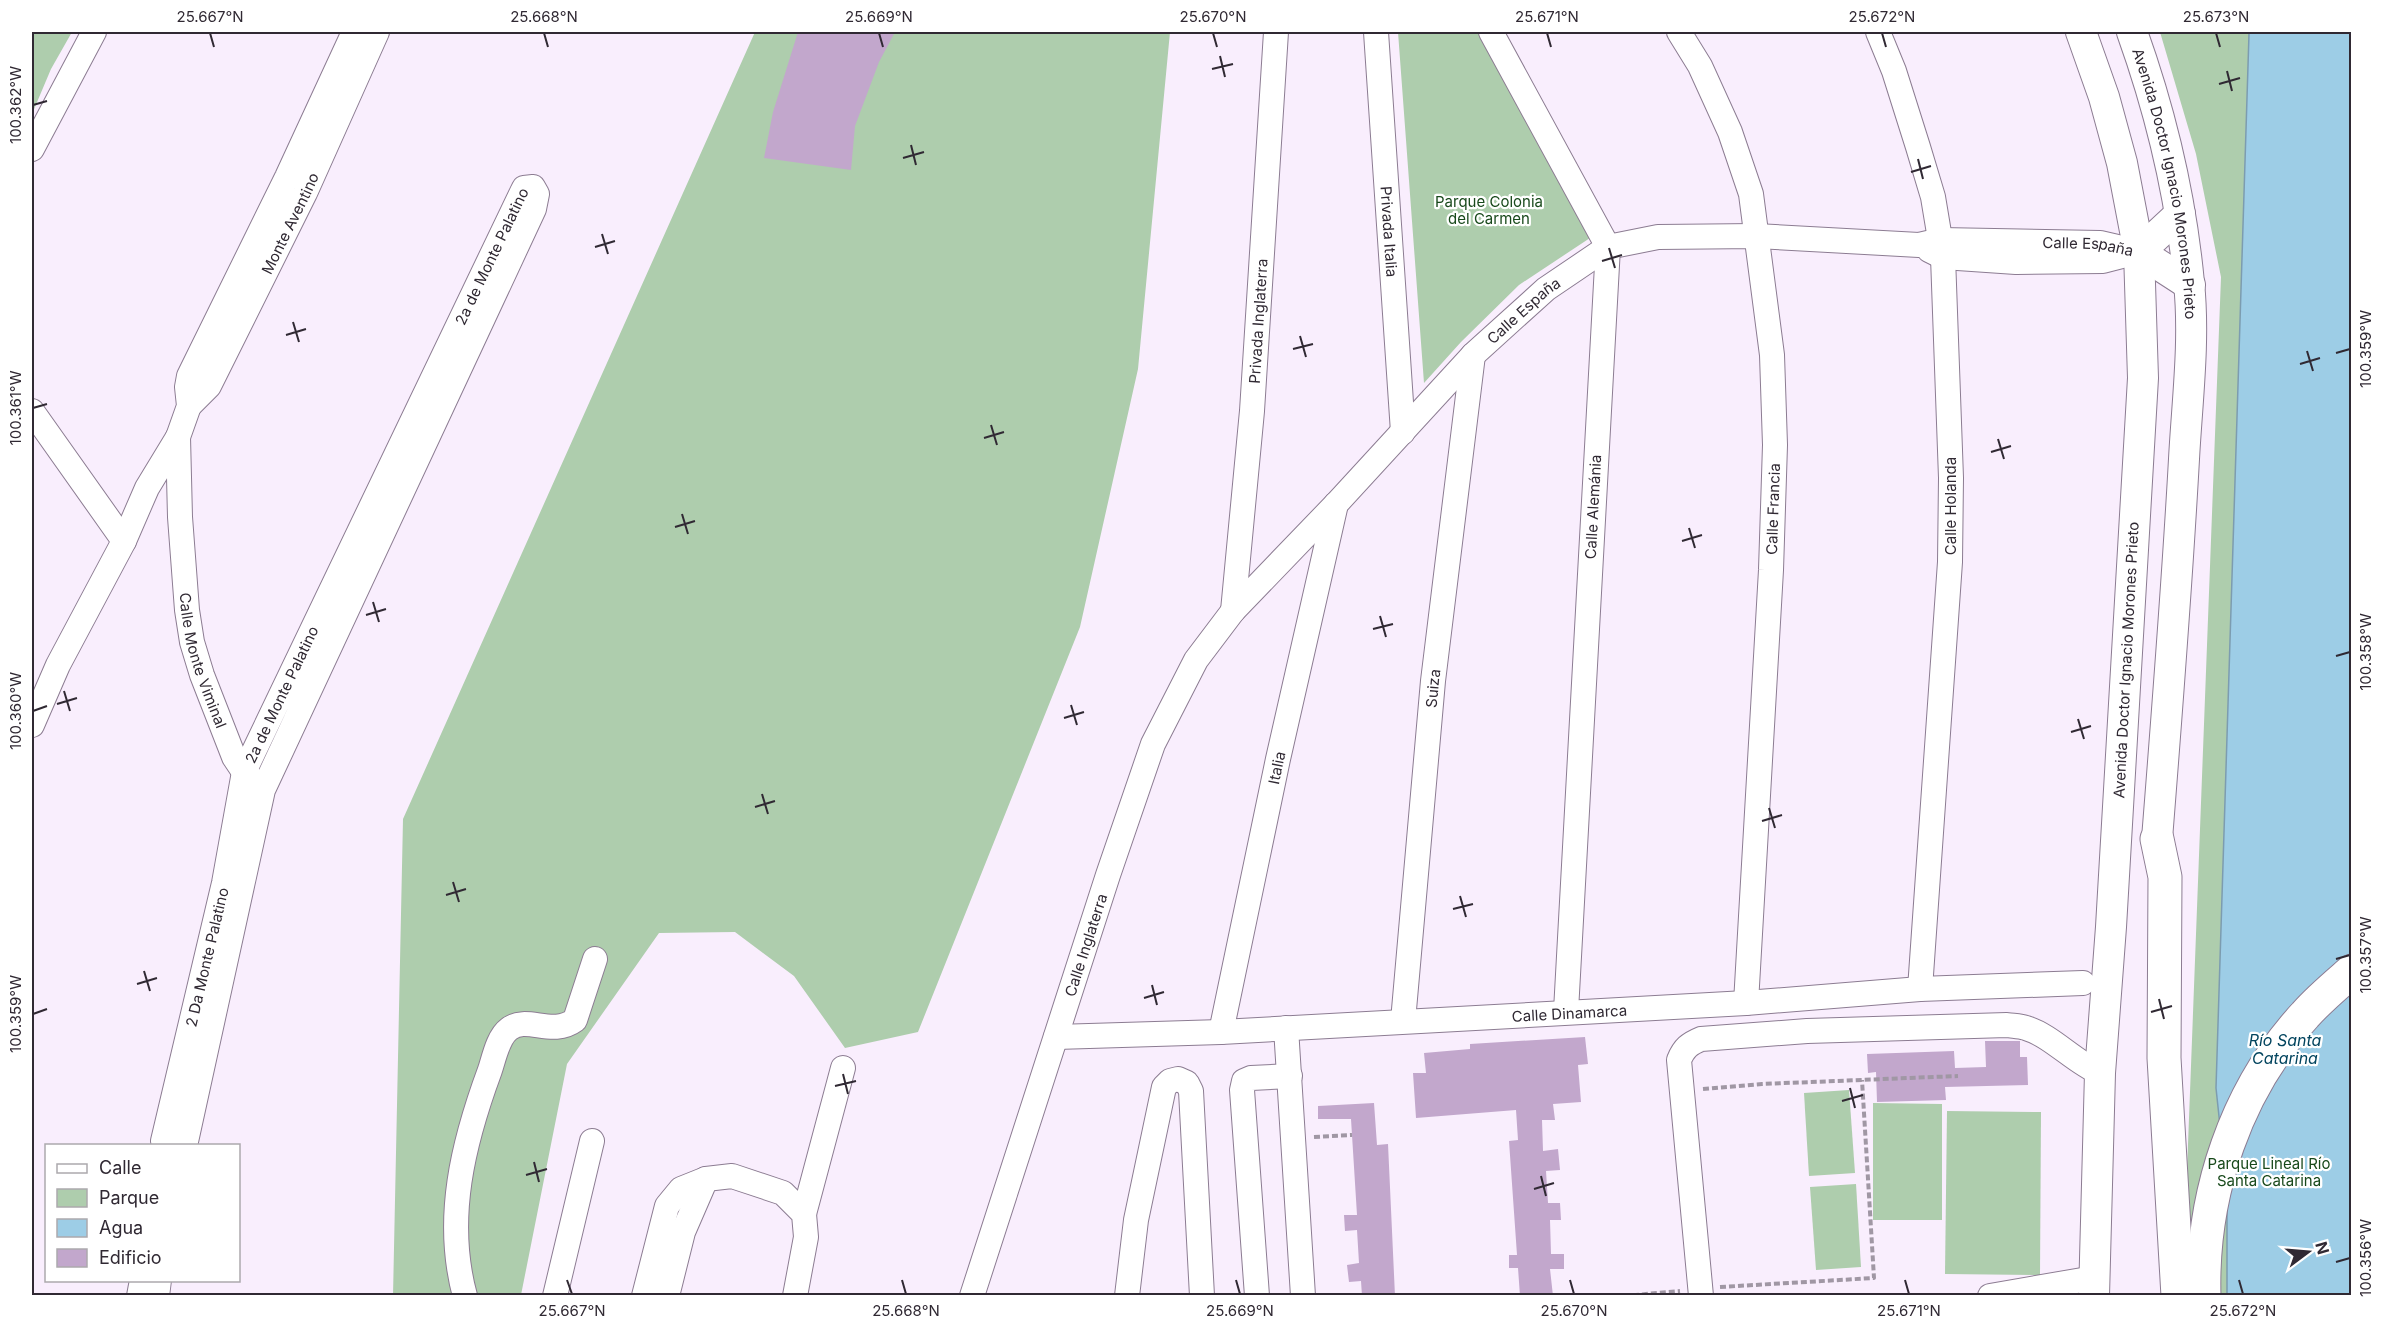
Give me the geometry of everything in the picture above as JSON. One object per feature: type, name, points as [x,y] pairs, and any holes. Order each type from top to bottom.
[{"type":"highway","points":[[2157,839],[2150,909],[2144,1026],[2145,1098],[2170,1290]]},
{"type":"highway","points":[[2205,1296],[2204,1278],[2209,1226],[2218,1172],[2239,1112],[2267,1063],[2304,1015],[2352,971]]},
{"type":"main road","name":"Avenida Doctor Ignacio Morones Prieto","points":[[2081,32],[2104,97],[2119,152],[2139,252],[2143,378],[2111,927],[2100,1073],[2094,1287]]},
{"type":"main road","name":"Avenida Doctor Ignacio Morones Prieto","points":[[2132,32],[2145,67],[2171,165],[2190,285],[2190,341],[2182,490],[2157,839]]},
{"type":"main road","points":[[2180,214],[2139,252],[2190,285]]},
{"type":"street","points":[[32,149],[93,32]]},
{"type":"street","name":"Monte Aventino","points":[[189,406],[187,387],[189,376],[287,177],[354,32]]},
{"type":"street","name":"Monte Aventino","points":[[32,725],[58,666],[124,541],[147,488],[178,437],[189,406],[209,386],[305,193],[377,32]]},
{"type":"street","name":"Privada Inglaterra","points":[[1233,611],[1252,411],[1276,32]]},
{"type":"street","name":"Privada Italia","points":[[1376,32],[1403,432]]},
{"type":"street","points":[[1491,32],[1608,247]]},
{"type":"street","name":"Calle Francia","points":[[1679,32],[1700,66],[1730,132],[1751,194],[1772,355],[1775,445],[1772,570],[1746,1003]]},
{"type":"street","name":"Calle Holanda","points":[[1878,32],[1894,72],[1933,197],[1934,247],[1951,478],[1950,562],[1920,989]]},
{"type":"street","name":"2a de Monte Palatino","points":[[244,772],[522,192],[525,188],[533,187],[537,194],[534,209],[263,790]]},
{"type":"street","name":"Calle España","points":[[1233,611],[1337,503],[1473,355],[1546,289],[1608,247],[1658,237],[1756,236],[1934,247],[2100,243],[2139,252]]},
{"type":"street","name":"Calle Alemánia","points":[[1566,1011],[1608,247]]},
{"type":"street","name":"Suiza","points":[[1403,1021],[1433,681],[1473,355]]},
{"type":"street","points":[[32,411],[124,541]]},
{"type":"street","name":"Calle Monte Viminal","points":[[178,437],[180,517],[187,610],[192,642],[202,675],[232,752],[244,772],[263,790]]},
{"type":"street","name":"Calle Monte Viminal","points":[[147,488],[156,487],[168,495],[180,517]]},
{"type":"street","name":"Italia","points":[[1221,1032],[1281,747],[1337,503]]},
{"type":"street","name":"Calle Inglaterra","points":[[972,1296],[1154,744],[1196,660],[1233,611]]},
{"type":"street","name":"2 Da Monte Palatino","points":[[172,1144],[244,772]]},
{"type":"street","name":"2 Da Monte Palatino","points":[[172,1144],[263,790]]},
{"type":"street","points":[[465,1296],[455,1236],[456,1200],[465,1150],[477,1106],[500,1042],[508,1029],[519,1024],[556,1028],[566,1026],[574,1020],[595,959]]},
{"type":"street","name":"Calle Dinamarca","points":[[1056,1037],[1221,1032],[1566,1011],[1746,1003],[1920,989],[2083,984]]},
{"type":"street","points":[[1701,1292],[1679,1060],[1683,1049],[1690,1043],[1701,1039],[1807,1031],[2007,1025],[2027,1028],[2084,1066],[2100,1073]]},
{"type":"street","points":[[1286,1028],[1303,1296]]},
{"type":"street","points":[[795,1296],[806,1237],[804,1214],[843,1068]]},
{"type":"street","points":[[1257,1296],[1242,1090],[1244,1081],[1251,1078],[1290,1076]]},
{"type":"street","points":[[1127,1296],[1136,1220],[1164,1087],[1170,1081],[1178,1079],[1187,1083],[1191,1091],[1202,1296]]},
{"type":"street","points":[[555,1296],[592,1141]]},
{"type":"street","points":[[644,1296],[667,1206],[681,1189],[706,1179],[732,1176],[783,1192],[804,1214]]},
{"type":"street","points":[[667,1296],[683,1232],[706,1179]]},
{"type":"street","points":[[1990,1296],[2094,1287]]},
{"type":"path","points":[[1682,1090],[1762,1084],[1958,1076]]},
{"type":"path","points":[[1624,1296],[1874,1278],[1862,1080]]},
{"type":"green space","points":[[32,32],[72,32],[51,69],[32,114]]},
{"type":"green space","points":[[755,32],[1170,32],[1138,369],[1080,627],[918,1032],[845,1048],[794,976],[735,932],[659,933],[567,1064],[521,1295],[393,1296],[403,819]]},
{"type":"green space","name":"Parque Colonia del Carmen","points":[[1398,32],[1482,32],[1593,236],[1519,285],[1461,342],[1424,383]]},
{"type":"green space","name":"Río Santa Catarina","points":[[2160,32],[2351,32],[2351,1295],[2191,1296],[2187,1171],[2221,277],[2196,154]]},
{"type":"green space","points":[[1849,1090],[1855,1173],[1809,1176],[1804,1093]]},
{"type":"green space","points":[[1873,1103],[1942,1104],[1942,1220],[1873,1220]]},
{"type":"green space","points":[[1947,1111],[2041,1112],[2040,1275],[1945,1274]]},
{"type":"green space","points":[[1856,1184],[1861,1267],[1816,1270],[1810,1187]]},
{"type":"water","name":"Río Santa Catarina","points":[[2247,32],[2351,32],[2351,1295],[2227,1296],[2227,1192],[2216,1088],[2249,34]]},
{"type":"building","points":[[798,32],[895,32],[879,62],[855,126],[851,170],[764,158],[773,112]]},
{"type":"building","points":[[1585,1037],[1588,1064],[1578,1065],[1581,1102],[1553,1104],[1555,1120],[1542,1120],[1543,1151],[1558,1149],[1560,1170],[1546,1171],[1548,1203],[1560,1203],[1561,1220],[1550,1220],[1551,1254],[1564,1254],[1564,1269],[1550,1269],[1553,1296],[1520,1296],[1518,1268],[1509,1268],[1509,1255],[1517,1255],[1509,1141],[1518,1140],[1516,1110],[1416,1118],[1413,1073],[1426,1073],[1424,1053],[1470,1049],[1470,1044]]},
{"type":"building","points":[[1985,1041],[2020,1041],[2020,1057],[2027,1057],[2028,1085],[1945,1087],[1946,1100],[1877,1102],[1876,1072],[1868,1073],[1867,1054],[1954,1051],[1955,1068],[1986,1067]]},
{"type":"building","points":[[1374,1103],[1377,1145],[1388,1144],[1395,1296],[1362,1296],[1361,1281],[1349,1282],[1347,1265],[1359,1263],[1357,1230],[1345,1231],[1344,1215],[1357,1215],[1351,1119],[1318,1119],[1318,1106]]},
{"type":"park label","name":"Parque Lineal Río Santa Catarina","points":[[2269,1172]]}]
